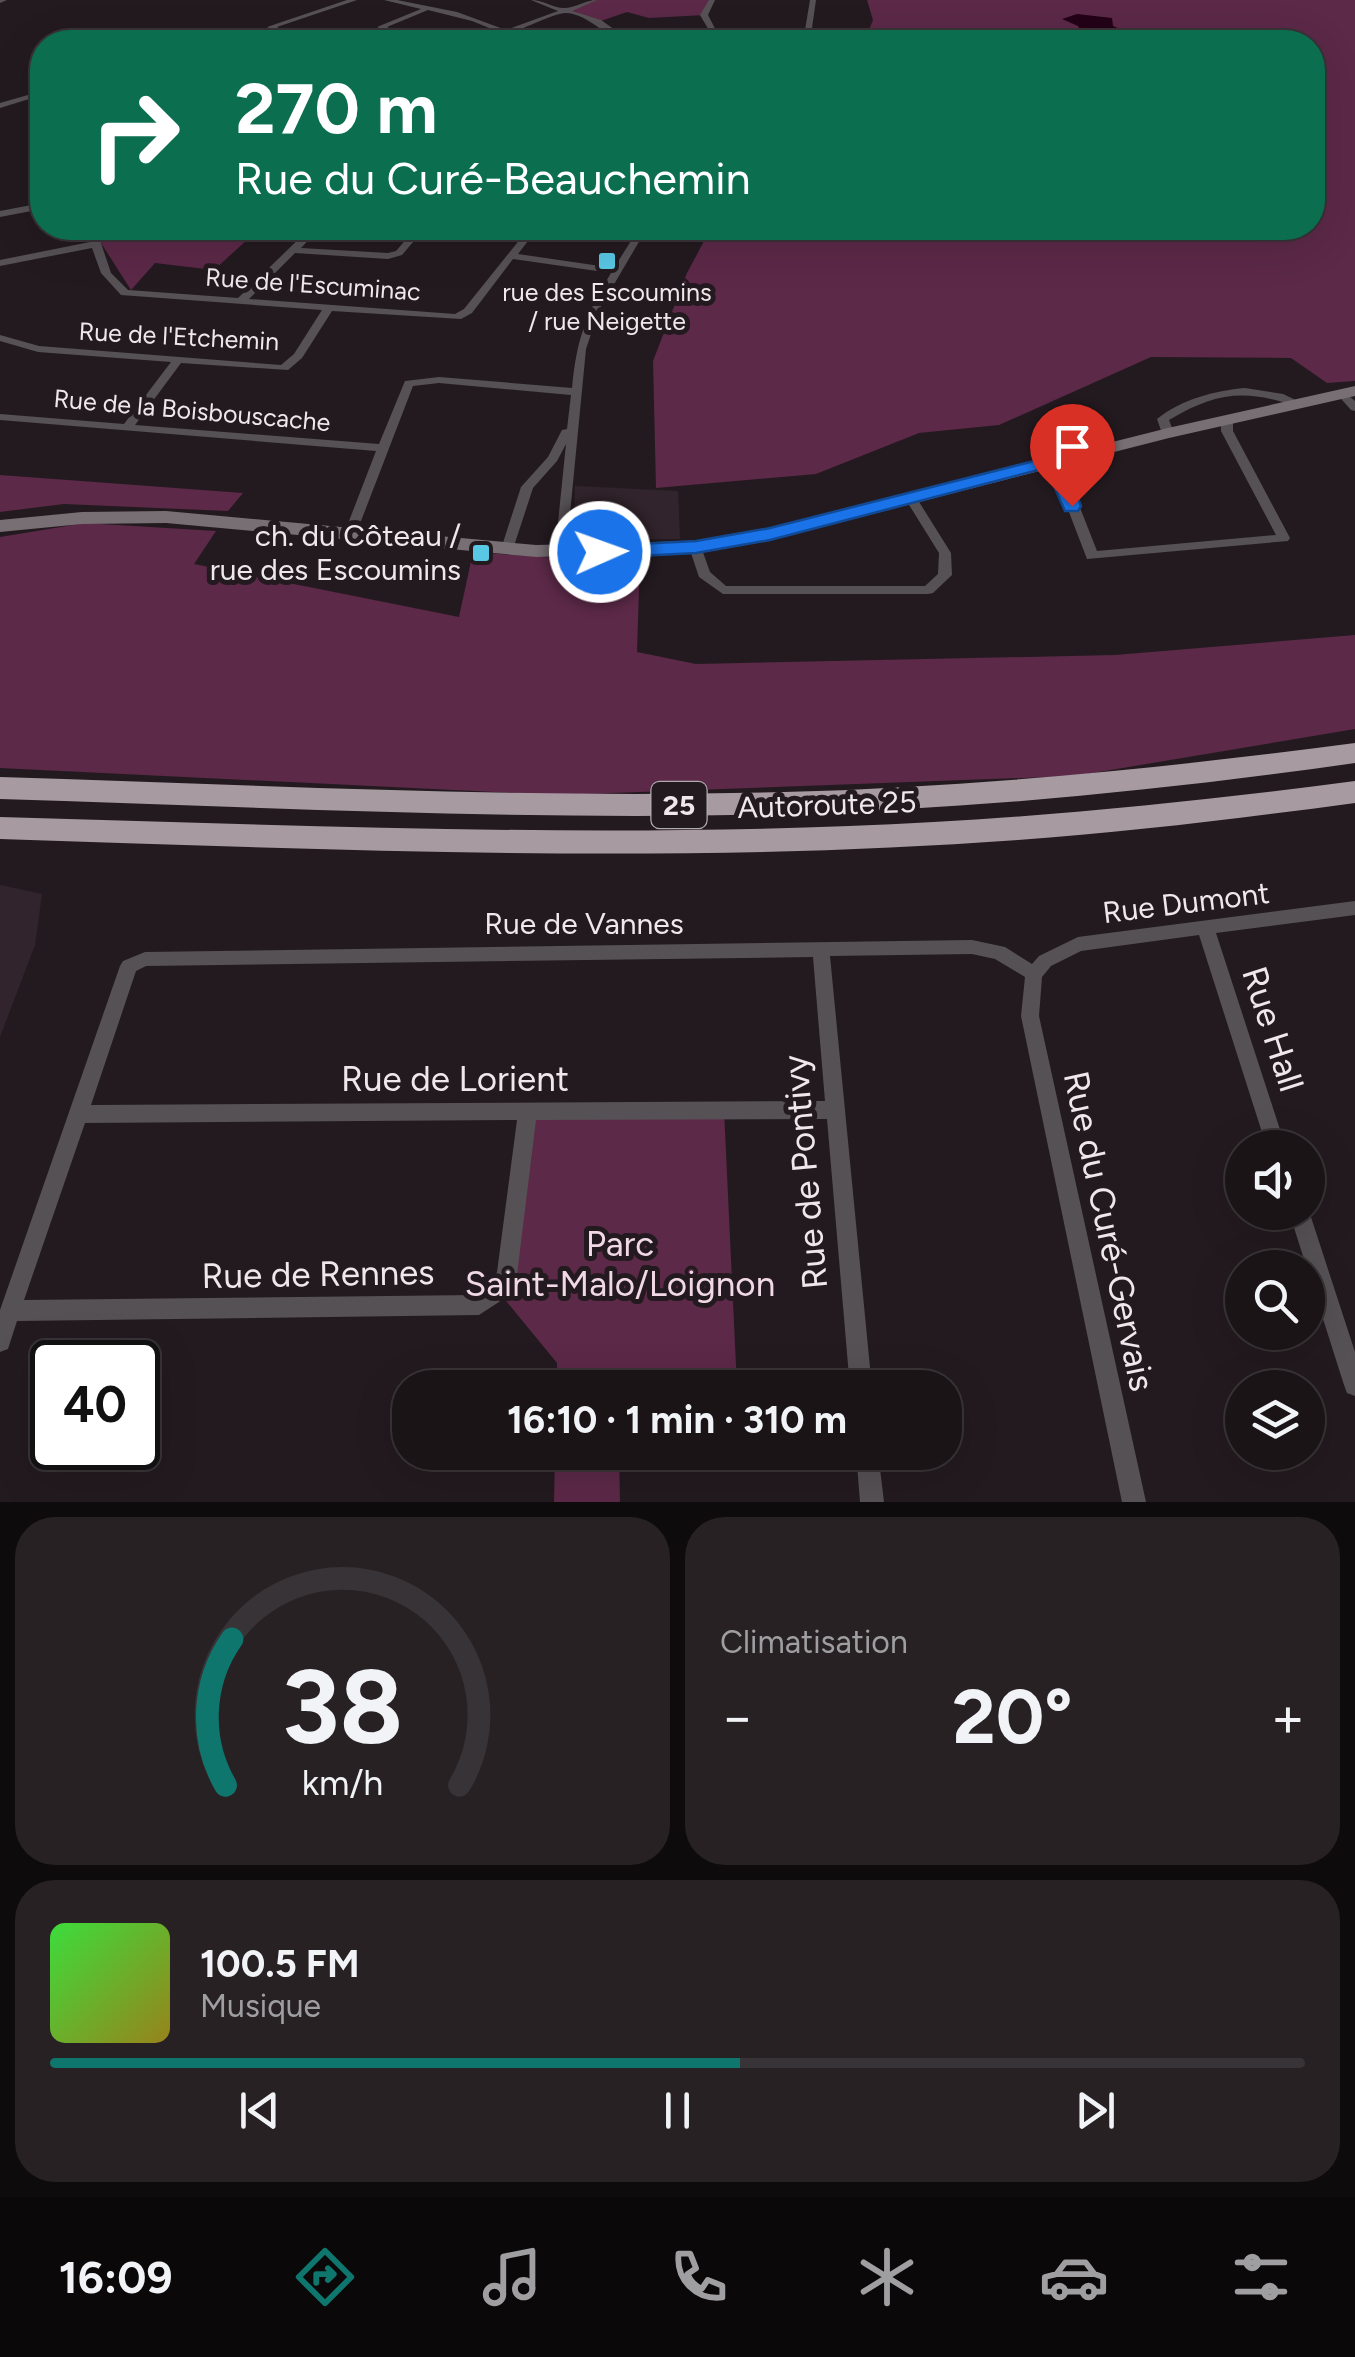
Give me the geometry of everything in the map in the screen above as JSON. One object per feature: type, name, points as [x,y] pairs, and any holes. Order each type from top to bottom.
[{"type":"highway","name":"Autoroute 25","points":[[0,788],[473,802],[762,804],[1070,786],[1355,753]]},
{"type":"highway","name":"Autoroute 25","points":[[0,828],[529,844],[762,844],[1058,828],[1355,792]]},
{"type":"street","points":[[276,30],[270,27],[354,0]]},
{"type":"street","points":[[387,0],[499,30]]},
{"type":"street","points":[[534,0],[617,30]]},
{"type":"street","points":[[512,30],[594,0]]},
{"type":"street","points":[[712,0],[704,15],[712,30]]},
{"type":"street","points":[[808,30],[814,0]]},
{"type":"street","points":[[388,30],[381,27],[428,9]]},
{"type":"street","points":[[0,106],[30,97]]},
{"type":"street","points":[[0,214],[30,208]]},
{"type":"street","name":"Rue de l'Escuminac","points":[[95,240],[113,286],[125,293],[457,317],[468,311],[523,240]]},
{"type":"street","points":[[240,302],[302,240]]},
{"type":"street","points":[[292,250],[393,256],[409,240]]},
{"type":"street","points":[[561,552],[580,349],[594,310],[635,240]]},
{"type":"street","points":[[0,263],[96,244]]},
{"type":"street","points":[[510,256],[616,271]]},
{"type":"street","name":"Rue de l'Etchemin","points":[[0,338],[38,349],[284,368],[298,356],[328,309]]},
{"type":"street","points":[[126,427],[178,360]]},
{"type":"street","points":[[350,534],[402,393],[416,380],[574,392]]},
{"type":"street","points":[[1168,433],[1162,419],[1192,400],[1239,392],[1276,394],[1296,403]]},
{"type":"street","points":[[0,526],[82,518],[166,516],[507,549],[561,552],[696,547],[912,500],[1050,462],[1348,392],[1355,408]]},
{"type":"street","name":"Rue de la Boisbouscache","points":[[0,417],[380,448]]},
{"type":"street","points":[[1050,462],[1060,472],[1092,556],[1284,538],[1228,431],[1227,419]]},
{"type":"street","points":[[507,549],[527,487],[552,458],[570,424]]},
{"type":"street","points":[[696,547],[704,574],[724,590],[928,590],[945,575],[944,552],[912,500]]},
{"type":"street","name":"Rue Dumont","points":[[1034,974],[1045,962],[1078,944],[1353,913]]},
{"type":"street","name":"Rue Hall","points":[[1206,930],[1271,1130]]},
{"type":"street","name":"Rue de Vannes","points":[[78,1114],[129,966],[175,955],[972,946],[1000,952],[1034,974]]},
{"type":"street","name":"Rue de Pontivy","points":[[821,950],[858,1370]]},
{"type":"street","name":"Rue du Curé-Gervais","points":[[1034,974],[1030,1016],[1134,1502]]},
{"type":"street","name":"Rue de Lorient","points":[[78,1114],[833,1110]]},
{"type":"street","name":"Rue de Rennes","points":[[11,1311],[479,1305],[498,1291],[507,1275],[528,1111]]},
{"type":"street","points":[[0,1341],[78,1114]]},
{"type":"street","points":[[1304,1230],[1355,1385]]},
{"type":"street","points":[[869,1470],[872,1502]]},
{"type":"shaded area","points":[[1077,14],[1112,18],[1113,26],[1133,30],[1080,30],[1062,19]]},
{"type":"shaded area","points":[[575,486],[678,491],[680,539],[574,539]]},
{"type":"shaded area","points":[[0,885],[42,894],[35,945],[0,1037]]},
{"type":"green space","points":[[594,0],[712,0],[704,15],[649,18],[627,12],[598,22],[566,11]]},
{"type":"green space","points":[[867,0],[1355,0],[1355,381],[1327,383],[1291,358],[1151,357],[999,425],[919,433],[816,474],[656,488],[653,361],[687,273],[705,240],[1325,240],[1325,30],[869,30],[873,20]]},
{"type":"green space","points":[[100,240],[247,240],[214,270],[155,263],[131,290]]},
{"type":"green space","points":[[0,475],[243,493],[228,511],[64,504],[0,512]]},
{"type":"green space","points":[[85,523],[216,531],[194,564],[459,617],[473,552],[557,558],[640,557],[637,652],[696,664],[1115,655],[1355,635],[1355,729],[1075,776],[557,795],[0,768],[0,537]]},
{"type":"green space","name":"Parc Saint-Malo/Loignon","points":[[724,1110],[736,1370],[557,1370],[557,1363],[498,1291],[528,1111]]},
{"type":"green space","points":[[555,1470],[619,1470],[620,1502],[554,1502]]},
{"type":"place","name":"rue des Escoumins / rue Neigette","points":[[607,261]]},
{"type":"place","name":"ch. du Côteau / rue des Escoumins","points":[[481,553]]},
{"type":"route","points":[[600,552],[696,547],[770,534],[1050,462],[1060,472],[1072,506]]}]
